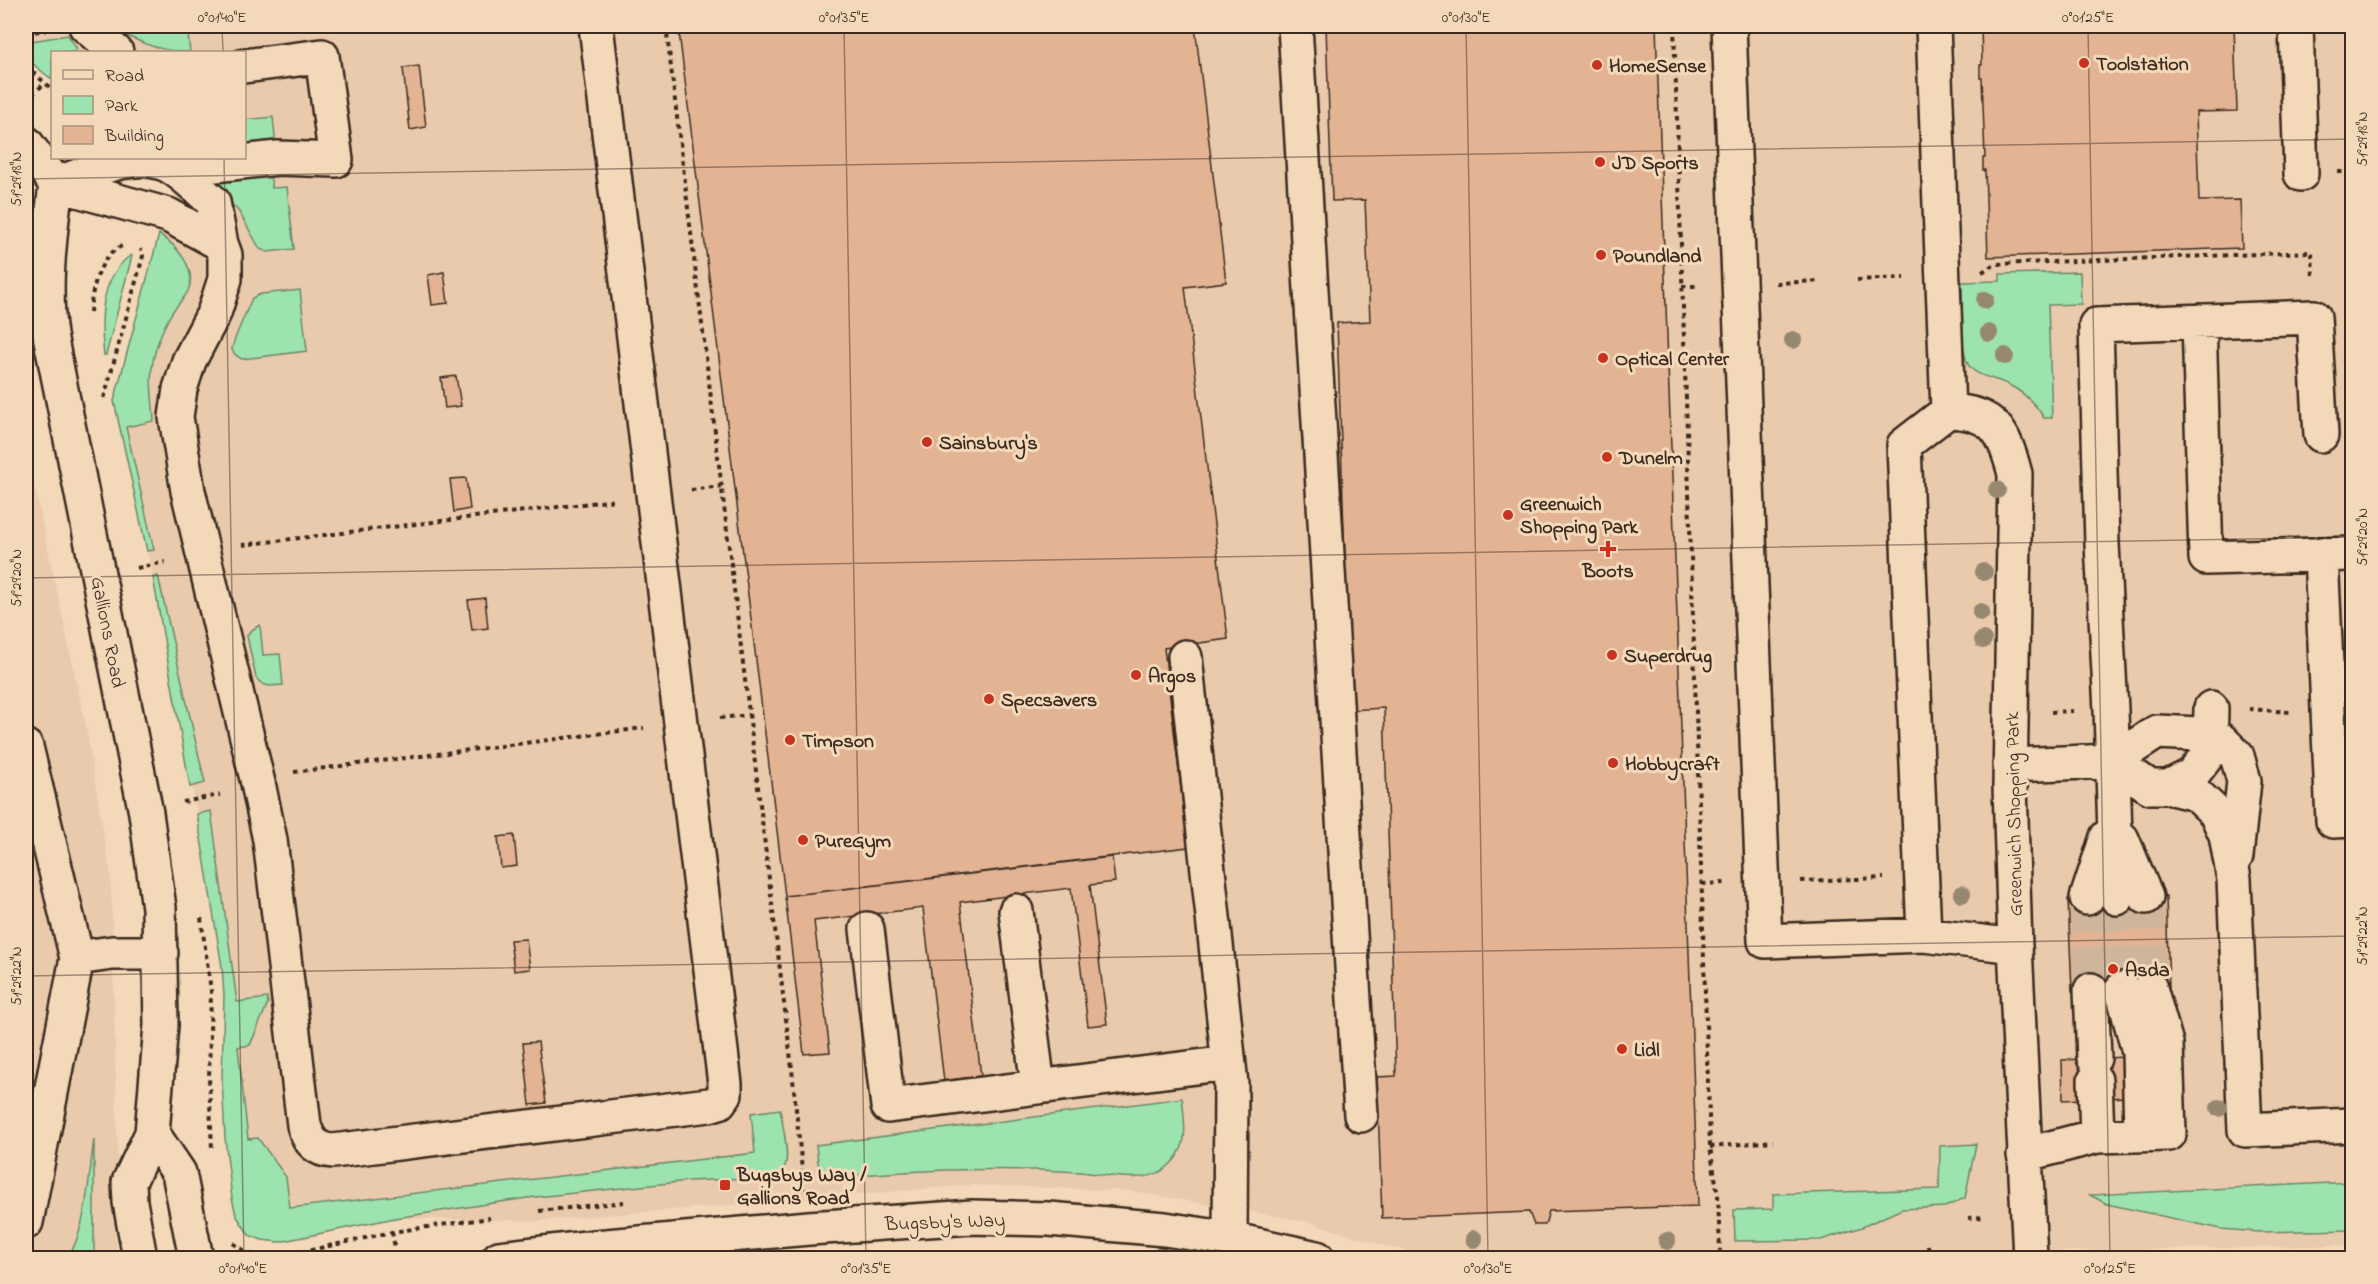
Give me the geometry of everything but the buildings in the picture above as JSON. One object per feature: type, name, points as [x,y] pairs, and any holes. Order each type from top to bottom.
[{"type":"street","points":[[86,26],[115,51]]},
{"type":"street","points":[[166,164],[213,202],[225,255],[225,279],[214,313],[189,361],[180,389],[176,417],[188,491],[256,772],[270,840],[304,1125],[310,1140],[324,1150],[333,1151],[719,1102],[725,1094],[725,1084],[596,26]]},
{"type":"street","points":[[1295,26],[1361,1115]]},
{"type":"street","points":[[1730,26],[1765,941],[1924,935],[2015,946]]},
{"type":"street","points":[[1924,935],[1904,445],[1948,411],[1933,26]]},
{"type":"street","points":[[2296,26],[2301,174]]},
{"type":"street","points":[[56,184],[126,161],[148,159],[166,164],[207,166],[278,158],[336,160],[322,56],[246,66]]},
{"type":"street","points":[[26,143],[56,184],[168,215],[221,244]]},
{"type":"street","name":"Gallions Road","points":[[56,184],[46,270],[46,308],[146,813],[159,908],[161,1025],[152,1133],[129,1182],[130,1202],[140,1258]]},
{"type":"street","points":[[2117,898],[2102,544],[2096,325],[2314,317],[2321,435]]},
{"type":"street","points":[[2199,321],[2206,558],[2337,554],[2340,678],[2333,821],[2352,820]]},
{"type":"street","name":"Greenwich Shopping Park","points":[[1948,411],[1966,411],[1985,418],[1999,431],[2008,445],[2015,474],[2010,765],[2015,946],[2030,1258]]},
{"type":"street","points":[[1185,657],[1231,1084],[1230,1239]]},
{"type":"street","points":[[2010,765],[2112,761],[2157,732],[2199,734],[2211,722]]},
{"type":"street","points":[[2168,787],[2192,775],[2210,752],[2211,722]]},
{"type":"street","points":[[2211,722],[2221,740],[2237,756],[2244,781],[2234,879]]},
{"type":"street","points":[[26,747],[77,958],[26,1222]]},
{"type":"street","points":[[2112,761],[2150,787],[2168,787],[2196,794],[2216,813],[2226,835],[2234,879],[2245,1130],[2352,1125]]},
{"type":"street","points":[[1016,911],[1038,1088]]},
{"type":"street","points":[[867,929],[888,1106],[1228,1063]]},
{"type":"street","points":[[77,958],[112,953],[161,953]]},
{"type":"street","points":[[2024,1155],[2097,1136],[2169,1134],[2166,1043],[2121,989],[2094,1069],[2097,1136]]},
{"type":"street","points":[[152,1133],[179,1173],[196,1258]]},
{"type":"street","name":"Bugsby's Way","points":[[499,1258],[809,1228],[972,1217],[1049,1219],[1132,1226],[1230,1239],[1317,1258]]},
{"type":"path","points":[[666,26],[792,1069],[804,1188]]},
{"type":"path","points":[[1674,26],[1710,1147],[1718,1195],[1720,1251]]},
{"type":"path","points":[[26,33],[54,29]]},
{"type":"path","points":[[26,66],[51,87]]},
{"type":"path","points":[[32,95],[45,83]]},
{"type":"path","points":[[102,408],[143,256],[139,243]]},
{"type":"path","points":[[1977,275],[1996,264],[2312,252],[2314,317]]},
{"type":"path","points":[[90,275],[98,276]]},
{"type":"path","points":[[1857,280],[1913,277]]},
{"type":"path","points":[[1766,283],[1821,281]]},
{"type":"path","points":[[687,490],[721,486]]},
{"type":"path","points":[[235,546],[620,499]]},
{"type":"path","points":[[137,568],[148,566]]},
{"type":"path","points":[[2048,706],[2050,712],[2078,711]]},
{"type":"path","points":[[2247,709],[2301,712]]},
{"type":"path","points":[[715,719],[749,715]]},
{"type":"path","points":[[290,772],[648,728]]},
{"type":"path","points":[[182,802],[205,798]]},
{"type":"path","points":[[1702,884],[1922,877]]},
{"type":"path","points":[[1710,1147],[1773,1141]]},
{"type":"path","points":[[1968,1218],[1984,1217]]},
{"type":"path","points":[[229,1236],[234,1244],[251,1255],[275,1258],[392,1232],[395,1248]]},
{"type":"path","points":[[1928,1245],[1929,1258]]},
{"type":"shaded area","points":[[26,26],[2352,26],[2352,1245],[1776,1258],[1450,1258],[1391,1248],[1309,1222],[1132,1191],[973,1185],[537,1221],[395,1218],[300,1239],[262,1240],[251,1236],[241,1225],[236,1214],[222,968],[197,814],[153,577],[114,401],[159,234],[188,159],[246,159],[246,51],[51,51],[51,78],[26,55]]},
{"type":"shaded area","points":[[26,446],[86,727],[111,878],[118,1167],[115,1205],[117,1258],[26,1258]]},
{"type":"green space","points":[[147,26],[187,26],[190,51],[152,46],[116,30]]},
{"type":"green space","points":[[68,35],[77,49],[75,51],[51,51],[51,78],[37,68],[30,59],[26,42]]},
{"type":"green space","points":[[273,117],[276,147],[246,151],[246,120]]},
{"type":"green space","points":[[267,174],[272,188],[287,187],[294,249],[267,252],[260,249],[239,212],[211,182]]},
{"type":"green space","points":[[159,234],[184,258],[190,274],[190,283],[188,291],[165,325],[154,355],[151,376],[154,421],[126,427],[154,550],[147,551],[114,401]]},
{"type":"green space","points":[[131,255],[106,355],[104,355],[102,314],[107,288],[120,265]]},
{"type":"green space","points":[[2080,272],[2081,304],[2048,305],[2052,418],[2044,418],[2032,402],[2018,390],[1978,374],[1970,367],[1963,343],[1962,282],[2000,281],[2000,274]]},
{"type":"green space","points":[[300,290],[307,351],[242,359],[234,354],[232,346],[252,298],[261,294]]},
{"type":"green space","points":[[158,576],[205,783],[190,787],[153,577]]},
{"type":"green space","points":[[260,625],[263,655],[280,654],[283,685],[265,685],[256,678],[247,636],[250,631]]},
{"type":"green space","points":[[211,811],[237,1002],[267,998],[268,1003],[250,1045],[238,1047],[248,1139],[258,1138],[286,1177],[290,1208],[755,1153],[751,1113],[780,1109],[786,1147],[784,1168],[770,1177],[689,1181],[527,1198],[395,1218],[279,1242],[262,1240],[249,1235],[236,1215],[225,1138],[222,1079],[224,995],[222,967],[197,814]]},
{"type":"green space","points":[[1182,1098],[1185,1127],[1183,1145],[1173,1161],[1156,1174],[1135,1178],[1047,1170],[982,1169],[917,1171],[820,1179],[816,1145]]},
{"type":"green space","points":[[94,1139],[94,1258],[67,1258],[74,1247],[83,1217]]},
{"type":"green space","points":[[1976,1144],[1965,1198],[1945,1207],[1902,1209],[1862,1227],[1821,1240],[1735,1241],[1734,1210],[1773,1209],[1773,1194],[1939,1189],[1940,1146]]},
{"type":"green space","points":[[2352,1182],[2352,1230],[2259,1232],[2221,1229],[2107,1204],[2090,1195]]},
{"type":"tunnel","points":[[2146,897],[2150,988]]},
{"type":"tunnel","points":[[2087,898],[2091,990]]},
{"type":"tunnel","points":[[2117,898],[2122,989]]},
{"type":"place","name":"Toolstation","points":[[2084,63]]},
{"type":"place","name":"HomeSense","points":[[1597,65]]},
{"type":"place","name":"JD Sports","points":[[1600,162]]},
{"type":"place","name":"Poundland","points":[[1601,255]]},
{"type":"place","name":"Optical Center","points":[[1603,358]]},
{"type":"place","name":"Sainsbury's","points":[[927,442]]},
{"type":"place","name":"Dunelm","points":[[1607,457]]},
{"type":"place","name":"Greenwich Shopping Park","points":[[1508,515]]},
{"type":"place","name":"Boots","points":[[1608,549]]},
{"type":"place","name":"Superdrug","points":[[1612,655]]},
{"type":"place","name":"Argos","points":[[1136,675]]},
{"type":"place","name":"Specsavers","points":[[989,699]]},
{"type":"place","name":"Timpson","points":[[790,740]]},
{"type":"place","name":"Hobbycraft","points":[[1613,763]]},
{"type":"place","name":"PureGym","points":[[803,840]]},
{"type":"place","name":"Asda","points":[[2113,969]]},
{"type":"place","name":"Lidl","points":[[1622,1049]]},
{"type":"place","name":"Bugsbys Way / Gallions Road","points":[[725,1185]]}]
